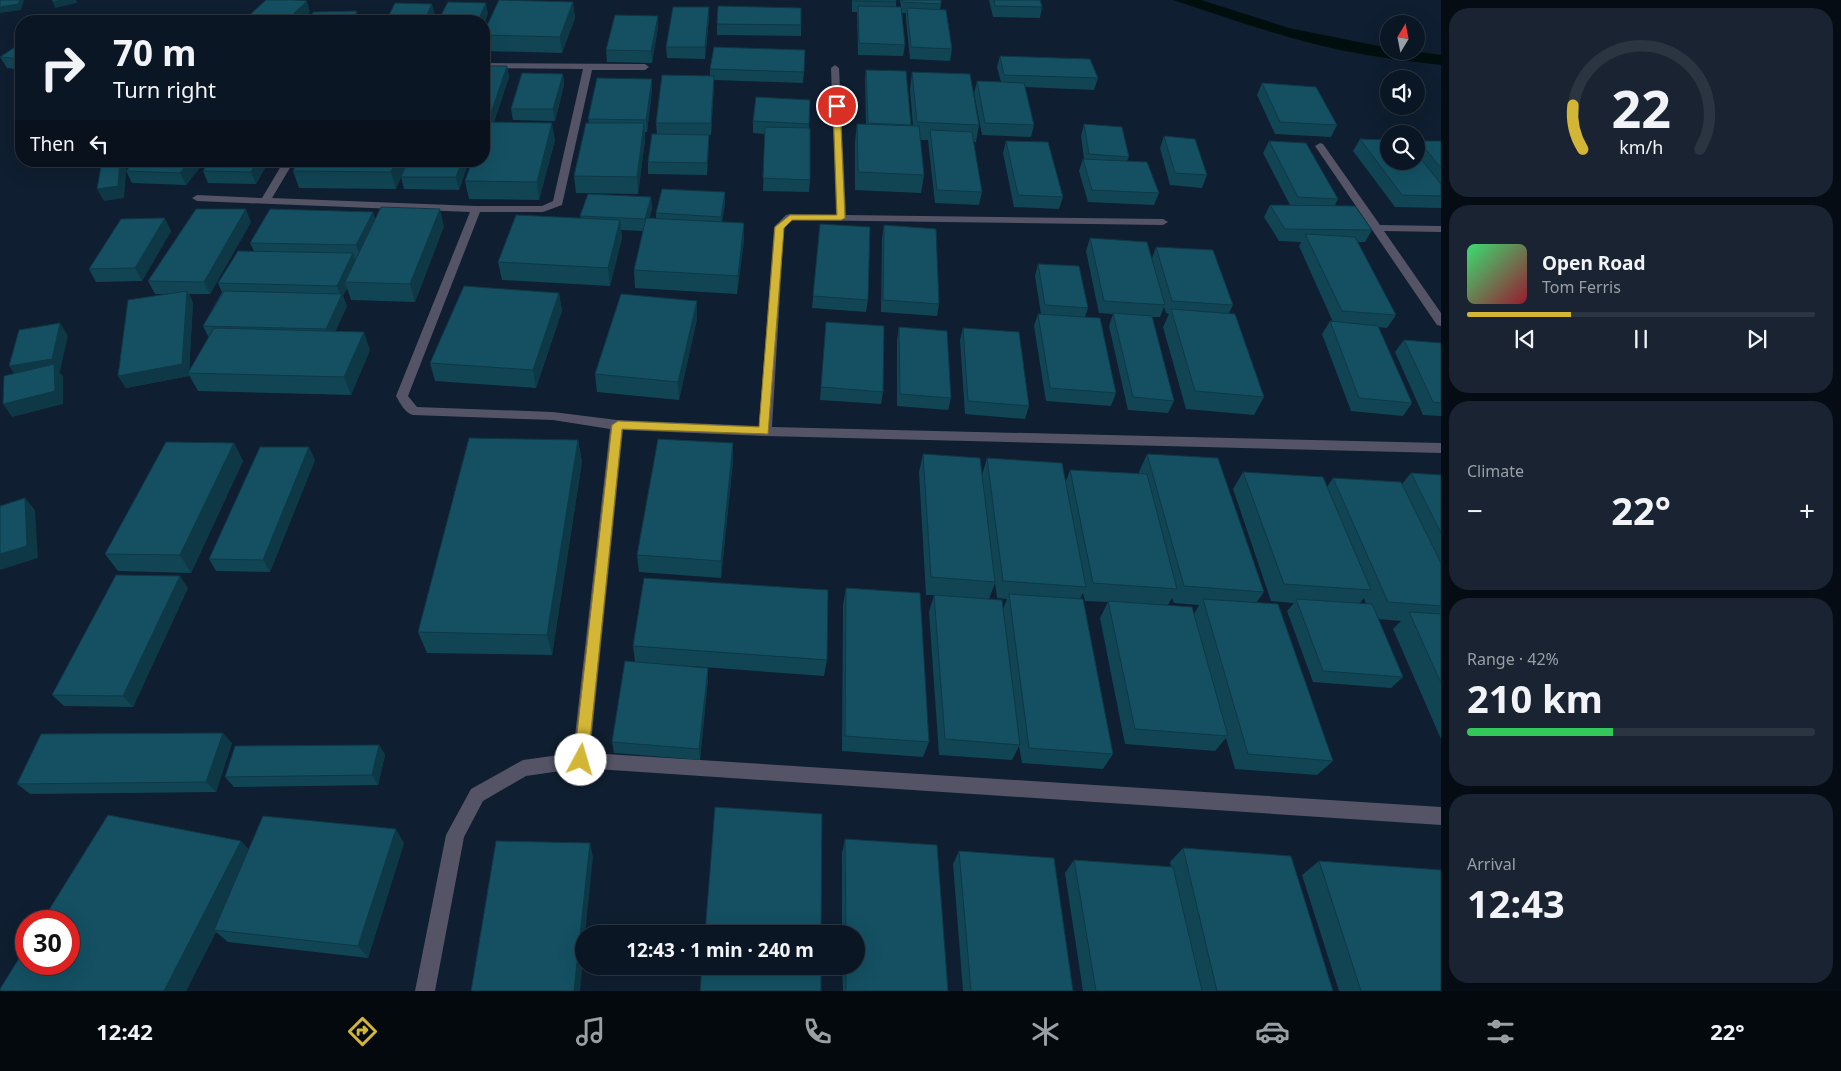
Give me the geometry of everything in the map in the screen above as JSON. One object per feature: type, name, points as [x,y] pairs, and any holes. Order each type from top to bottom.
[{"type":"street","points":[[490,65],[645,67]]},
{"type":"street","points":[[197,198],[476,209],[543,209],[558,204],[588,67]]},
{"type":"street","points":[[835,68],[841,218]]},
{"type":"street","points":[[1320,146],[1441,322]]},
{"type":"street","points":[[265,201],[285,167]]},
{"type":"street","points":[[476,209],[402,396],[413,411],[554,416],[618,425],[764,431],[1441,448]]},
{"type":"street","points":[[764,431],[780,227],[790,217],[1163,222]]},
{"type":"street","points":[[1377,228],[1441,229]]},
{"type":"street","points":[[581,760],[618,425]]},
{"type":"street","points":[[425,991],[455,835],[477,796],[523,768],[581,760],[1441,816]]},
{"type":"shaded area","points":[[1173,0],[1201,0],[1289,28],[1380,46],[1380,57],[1314,44]]},
{"type":"shaded area","points":[[1425,53],[1441,55],[1441,65],[1401,60],[1425,60]]},
{"type":"building","points":[[0,0],[20,0],[18,4],[0,7]]},
{"type":"building","points":[[266,0],[307,1],[292,15],[250,15]]},
{"type":"building","points":[[499,0],[573,2],[560,37],[490,35],[490,19]]},
{"type":"building","points":[[896,0],[896,2],[853,1]]},
{"type":"building","points":[[902,0],[941,0],[941,4],[902,2]]},
{"type":"building","points":[[994,0],[1040,0],[1042,7],[995,6]]},
{"type":"building","points":[[448,2],[486,3],[481,15],[441,15]]},
{"type":"building","points":[[395,3],[432,4],[427,15],[389,15]]},
{"type":"building","points":[[718,6],[801,8],[801,25],[717,24]]},
{"type":"building","points":[[858,6],[901,7],[905,45],[859,43]]},
{"type":"building","points":[[673,7],[709,7],[705,47],[666,47]]},
{"type":"building","points":[[907,8],[946,10],[952,49],[911,47]]},
{"type":"building","points":[[357,11],[355,15],[311,15],[313,12]]},
{"type":"building","points":[[615,15],[658,16],[651,51],[606,50]]},
{"type":"building","points":[[15,47],[15,58],[0,57]]},
{"type":"building","points":[[714,47],[805,50],[804,72],[710,69]]},
{"type":"building","points":[[1000,56],[1090,59],[1098,78],[1004,75]]},
{"type":"building","points":[[490,66],[507,66],[490,116]]},
{"type":"building","points":[[866,70],[906,71],[911,125],[868,123]]},
{"type":"building","points":[[912,72],[970,74],[979,125],[917,122]]},
{"type":"building","points":[[522,73],[563,74],[553,109],[511,109]]},
{"type":"building","points":[[662,75],[714,76],[711,123],[656,123]]},
{"type":"building","points":[[597,78],[652,79],[646,120],[588,119]]},
{"type":"building","points":[[977,81],[1024,83],[1034,125],[985,123]]},
{"type":"building","points":[[1262,83],[1316,87],[1337,125],[1280,122]]},
{"type":"building","points":[[756,97],[810,100],[809,124],[753,121]]},
{"type":"building","points":[[490,122],[552,123],[537,182],[465,181],[470,167],[490,167]]},
{"type":"building","points":[[586,123],[644,123],[637,177],[574,176]]},
{"type":"building","points":[[857,124],[919,126],[924,175],[858,172]]},
{"type":"building","points":[[1084,124],[1122,127],[1129,157],[1089,154]]},
{"type":"building","points":[[765,127],[810,128],[810,180],[763,178]]},
{"type":"building","points":[[930,130],[972,132],[982,192],[937,190]]},
{"type":"building","points":[[652,134],[709,135],[707,163],[648,162]]},
{"type":"building","points":[[1164,136],[1195,139],[1207,175],[1175,173]]},
{"type":"building","points":[[1360,139],[1380,140],[1380,166]]},
{"type":"building","points":[[1006,141],[1048,142],[1063,197],[1018,195]]},
{"type":"building","points":[[1269,141],[1306,143],[1338,199],[1298,197]]},
{"type":"building","points":[[1425,141],[1441,141],[1441,168],[1425,148]]},
{"type":"building","points":[[1083,159],[1147,162],[1159,193],[1092,190]]},
{"type":"building","points":[[1425,164],[1441,184],[1441,196],[1402,195],[1383,170],[1425,170]]},
{"type":"building","points":[[101,167],[120,167],[118,186],[97,189]]},
{"type":"building","points":[[130,167],[185,167],[180,173],[126,171]]},
{"type":"building","points":[[205,167],[254,167],[251,172],[203,171]]},
{"type":"building","points":[[295,167],[393,167],[391,172],[293,171]]},
{"type":"building","points":[[405,167],[460,167],[456,177],[401,177]]},
{"type":"building","points":[[662,189],[725,192],[721,217],[656,213]]},
{"type":"building","points":[[588,194],[651,197],[645,219],[580,216]]},
{"type":"building","points":[[1270,205],[1355,206],[1372,230],[1285,229]]},
{"type":"building","points":[[381,207],[440,209],[410,284],[345,282]]},
{"type":"building","points":[[196,209],[246,209],[204,282],[148,281]]},
{"type":"building","points":[[270,209],[373,212],[356,245],[250,243]]},
{"type":"building","points":[[516,215],[620,220],[608,268],[498,262]]},
{"type":"building","points":[[165,218],[135,268],[89,269],[121,219]]},
{"type":"building","points":[[646,218],[744,223],[738,276],[634,270]]},
{"type":"building","points":[[820,224],[870,227],[868,300],[813,296]]},
{"type":"building","points":[[884,225],[936,229],[939,304],[883,300]]},
{"type":"building","points":[[1305,234],[1355,237],[1396,315],[1342,311]]},
{"type":"building","points":[[1090,238],[1147,242],[1165,305],[1104,301]]},
{"type":"building","points":[[1156,247],[1213,250],[1233,305],[1172,301]]},
{"type":"building","points":[[238,251],[353,253],[337,286],[218,283]]},
{"type":"building","points":[[1038,264],[1079,266],[1088,308],[1045,305]]},
{"type":"building","points":[[464,286],[559,293],[533,370],[430,363]]},
{"type":"building","points":[[187,291],[182,364],[118,376],[128,300]]},
{"type":"building","points":[[224,291],[342,294],[326,329],[203,326]]},
{"type":"building","points":[[621,294],[697,301],[678,382],[595,374]]},
{"type":"building","points":[[1171,309],[1235,314],[1264,397],[1195,391]]},
{"type":"building","points":[[1113,313],[1152,316],[1174,401],[1133,397]]},
{"type":"building","points":[[1038,314],[1100,318],[1116,393],[1050,388]]},
{"type":"building","points":[[1330,321],[1378,326],[1412,403],[1359,398]]},
{"type":"building","points":[[826,322],[884,326],[883,392],[821,387]]},
{"type":"building","points":[[60,323],[52,359],[9,366],[19,330]]},
{"type":"building","points":[[899,327],[947,331],[951,398],[900,394]]},
{"type":"building","points":[[214,328],[364,332],[344,377],[188,373]]},
{"type":"building","points":[[963,328],[1019,332],[1029,406],[968,401]]},
{"type":"building","points":[[1404,340],[1441,343],[1441,403],[1433,402]]},
{"type":"building","points":[[54,364],[55,391],[3,404],[4,376]]},
{"type":"building","points":[[469,438],[578,440],[547,635],[418,632]]},
{"type":"building","points":[[658,439],[733,443],[721,561],[637,555]]},
{"type":"building","points":[[166,442],[234,443],[180,555],[105,554]]},
{"type":"building","points":[[260,447],[309,447],[263,560],[209,559]]},
{"type":"building","points":[[923,454],[980,458],[995,582],[931,577]]},
{"type":"building","points":[[1147,454],[1218,458],[1264,592],[1184,586]]},
{"type":"building","points":[[987,458],[1062,463],[1086,587],[1003,581]]},
{"type":"building","points":[[1070,470],[1147,474],[1177,589],[1093,583]]},
{"type":"building","points":[[1243,472],[1323,477],[1371,590],[1284,584]]},
{"type":"building","points":[[1411,473],[1441,475],[1441,533]]},
{"type":"building","points":[[1333,478],[1401,482],[1441,563],[1441,606],[1388,602]]},
{"type":"building","points":[[25,498],[27,546],[0,554],[0,506]]},
{"type":"building","points":[[116,575],[180,576],[123,696],[52,695]]},
{"type":"building","points":[[644,578],[828,590],[827,660],[633,646]]},
{"type":"building","points":[[846,588],[920,593],[929,742],[845,736]]},
{"type":"building","points":[[1009,594],[1083,599],[1113,754],[1029,748]]},
{"type":"building","points":[[934,595],[1002,600],[1020,745],[945,739]]},
{"type":"building","points":[[1203,599],[1278,604],[1333,761],[1248,754]]},
{"type":"building","points":[[1296,599],[1372,604],[1403,677],[1323,671]]},
{"type":"building","points":[[1108,601],[1192,607],[1228,736],[1135,729]]},
{"type":"building","points":[[1409,612],[1441,614],[1441,683]]},
{"type":"building","points":[[625,661],[708,668],[699,749],[612,742]]},
{"type":"building","points":[[223,733],[206,782],[17,784],[41,734]]},
{"type":"building","points":[[379,745],[372,775],[225,777],[235,746]]},
{"type":"building","points":[[715,807],[822,814],[821,925],[706,925]]},
{"type":"building","points":[[108,815],[241,841],[164,991],[0,991],[15,965],[15,975],[80,975],[80,910],[49,910]]},
{"type":"building","points":[[263,816],[396,829],[358,946],[214,930]]},
{"type":"building","points":[[845,839],[937,845],[948,991],[846,991],[846,975],[865,975],[865,925],[846,925]]},
{"type":"building","points":[[496,841],[590,843],[581,925],[575,925],[574,991],[471,991]]},
{"type":"building","points":[[1183,848],[1291,856],[1333,991],[1217,991]]},
{"type":"building","points":[[959,851],[1054,858],[1073,991],[971,991]]},
{"type":"building","points":[[1074,860],[1173,867],[1202,991],[1096,991]]},
{"type":"building","points":[[1319,861],[1441,870],[1441,991],[1361,991]]},
{"type":"building","points":[[701,975],[821,975],[821,991],[700,991]]},
{"type":"route","points":[[581,760],[618,425],[764,431],[780,227],[790,217],[841,218],[837,106]]}]
